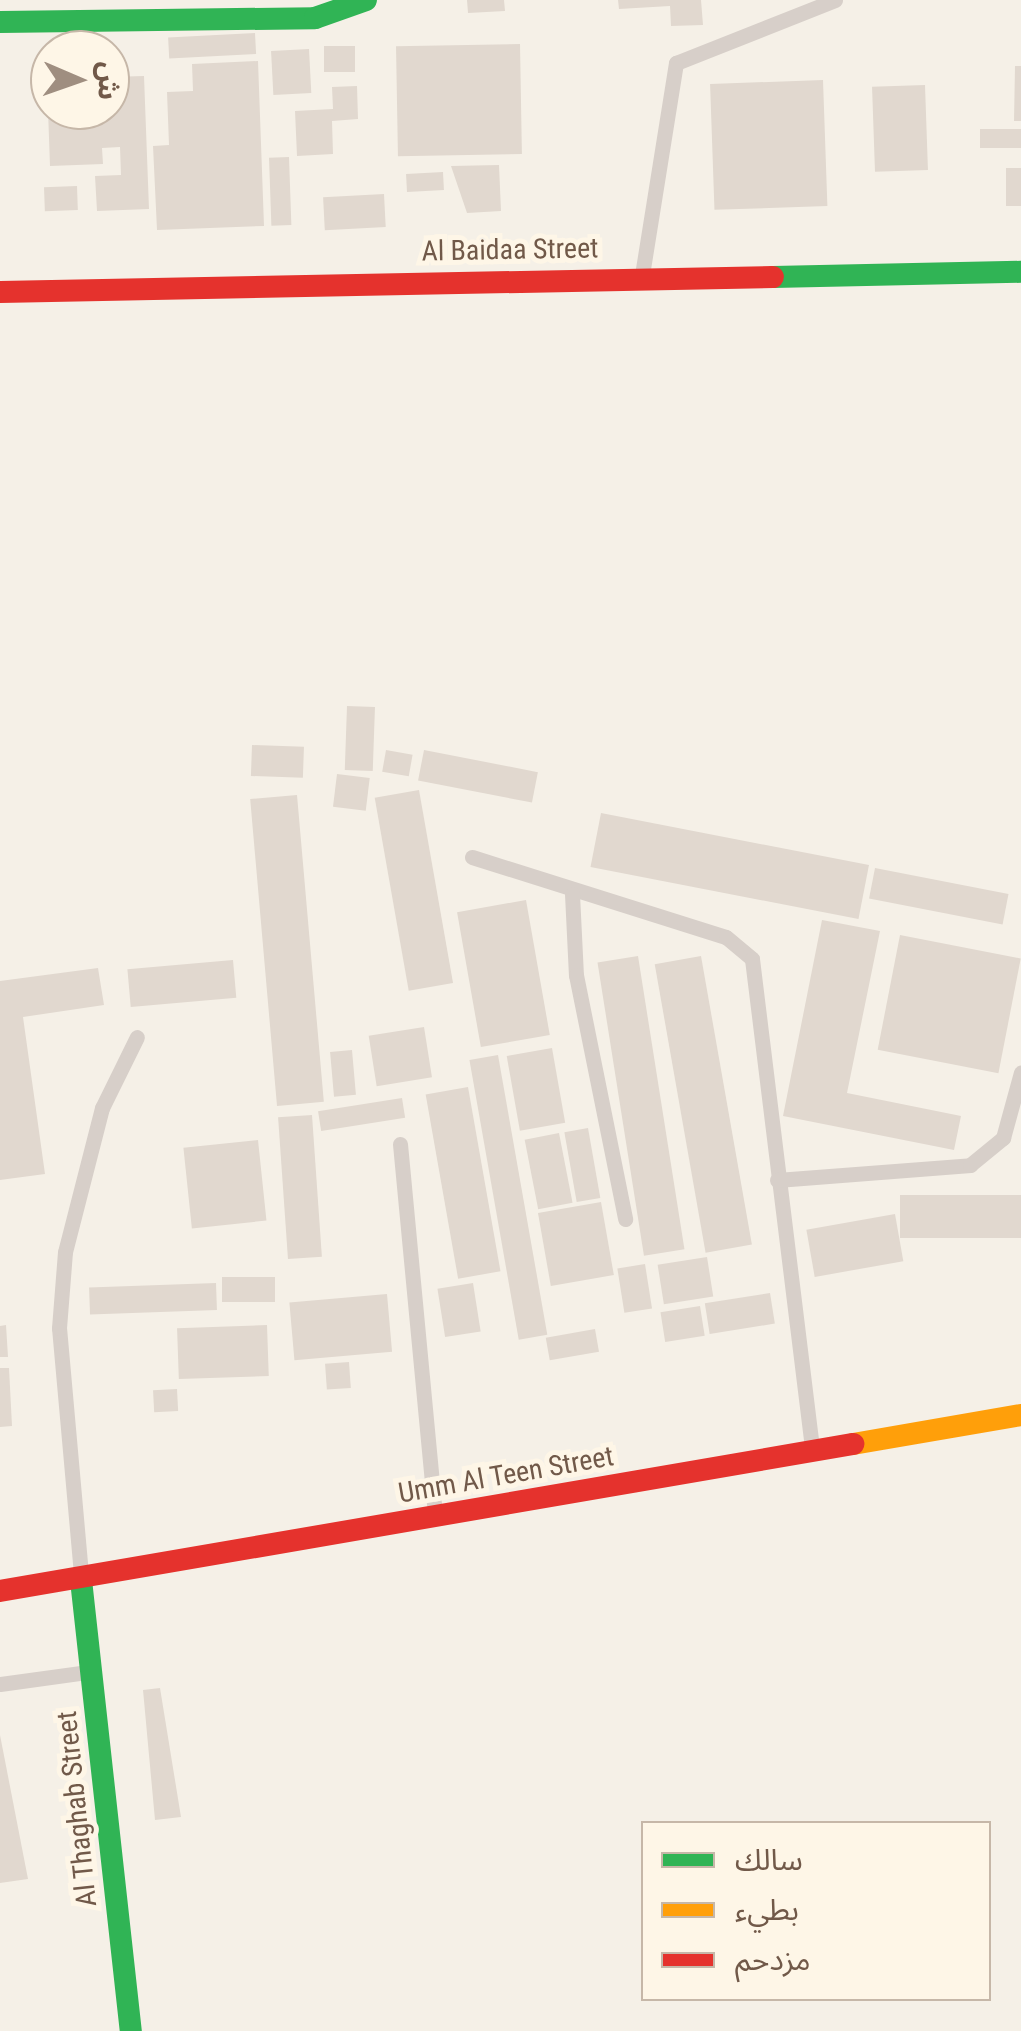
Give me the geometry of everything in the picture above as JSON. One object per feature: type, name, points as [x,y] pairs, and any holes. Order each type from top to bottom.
[{"type":"street","points":[[0,22],[316,18],[366,0]]},
{"type":"street","name":"Al Baidaa Street","points":[[0,292],[1021,272]]},
{"type":"street","name":"Umm Al Teen Street","points":[[0,1592],[1021,1415]]},
{"type":"street","name":"Al Thaghab Street","points":[[81,1580],[131,2031]]},
{"type":"lane","points":[[642,277],[676,63],[835,0]]},
{"type":"lane","points":[[472,857],[572,894],[744,946],[813,1452]]},
{"type":"lane","points":[[572,894],[576,975],[625,1219]]},
{"type":"lane","points":[[81,1580],[59,1328],[65,1252],[102,1108],[137,1037]]},
{"type":"lane","points":[[778,1180],[970,1165],[1003,1138],[1021,1072]]},
{"type":"lane","points":[[400,1144],[436,1518]]},
{"type":"lane","points":[[0,1684],[92,1672]]},
{"type":"building","points":[[467,0],[504,0],[505,11],[468,13]]},
{"type":"building","points":[[618,0],[701,0],[703,25],[671,26],[670,6],[619,9]]},
{"type":"building","points":[[255,33],[256,54],[169,59],[168,38]]},
{"type":"building","points":[[520,44],[522,154],[398,156],[396,46]]},
{"type":"building","points":[[324,46],[355,46],[355,72],[324,72]]},
{"type":"building","points":[[309,49],[311,93],[273,95],[271,51]]},
{"type":"building","points":[[258,61],[264,226],[157,230],[153,146],[169,145],[167,92],[193,91],[192,64]]},
{"type":"building","points":[[1015,66],[1021,66],[1021,121],[1014,121]]},
{"type":"building","points":[[130,76],[144,76],[149,209],[97,211],[95,176],[121,175],[120,147],[102,148],[103,164],[50,166],[49,130],[130,130]]},
{"type":"building","points":[[823,80],[827,206],[714,210],[710,84]]},
{"type":"building","points":[[925,85],[928,170],[875,172],[872,87]]},
{"type":"building","points":[[357,86],[358,119],[332,121],[333,154],[297,156],[295,111],[333,109],[332,87]]},
{"type":"building","points":[[980,129],[1021,129],[1021,148],[980,148]]},
{"type":"building","points":[[289,157],[291,225],[271,226],[269,158]]},
{"type":"building","points":[[499,165],[501,211],[467,213],[451,166]]},
{"type":"building","points":[[1006,168],[1021,168],[1021,206],[1006,206]]},
{"type":"building","points":[[443,172],[444,190],[407,192],[406,174]]},
{"type":"building","points":[[77,186],[78,210],[45,211],[44,187]]},
{"type":"building","points":[[384,194],[386,227],[325,230],[323,197]]},
{"type":"building","points":[[347,706],[375,707],[373,771],[345,770]]},
{"type":"building","points":[[252,745],[304,747],[303,778],[251,776]]},
{"type":"building","points":[[386,750],[413,755],[409,776],[382,772]]},
{"type":"building","points":[[424,750],[538,772],[532,803],[418,780]]},
{"type":"building","points":[[337,774],[370,778],[366,811],[333,807]]},
{"type":"building","points":[[419,790],[453,983],[409,991],[375,798]]},
{"type":"building","points":[[297,795],[324,1102],[277,1106],[250,799]]},
{"type":"building","points":[[601,813],[869,865],[858,919],[591,867]]},
{"type":"building","points":[[875,868],[1009,894],[1003,924],[869,898]]},
{"type":"building","points":[[526,900],[550,1035],[481,1047],[457,912]]},
{"type":"building","points":[[822,920],[880,931],[847,1093],[961,1116],[954,1150],[783,1116]]},
{"type":"building","points":[[900,935],[1021,958],[998,1073],[878,1050]]},
{"type":"building","points":[[638,956],[684,1249],[644,1256],[598,962]]},
{"type":"building","points":[[701,956],[752,1245],[706,1253],[655,964]]},
{"type":"building","points":[[233,960],[236,998],[131,1007],[127,969]]},
{"type":"building","points":[[98,968],[104,1005],[23,1017],[45,1174],[0,1180],[0,981]]},
{"type":"building","points":[[424,1027],[432,1077],[377,1086],[369,1036]]},
{"type":"building","points":[[552,1048],[565,1123],[520,1131],[507,1056]]},
{"type":"building","points":[[352,1050],[356,1095],[334,1097],[330,1052]]},
{"type":"building","points":[[498,1055],[547,1335],[519,1340],[469,1060]]},
{"type":"building","points":[[468,1087],[500,1271],[458,1279],[426,1094]]},
{"type":"building","points":[[402,1098],[405,1118],[321,1131],[318,1111]]},
{"type":"building","points":[[312,1115],[322,1257],[288,1259],[278,1117]]},
{"type":"building","points":[[588,1128],[600,1198],[577,1202],[564,1132]]},
{"type":"building","points":[[559,1133],[573,1203],[538,1209],[525,1140]]},
{"type":"building","points":[[258,1140],[266,1221],[192,1228],[183,1148]]},
{"type":"building","points":[[900,1195],[1021,1195],[1021,1238],[900,1238]]},
{"type":"building","points":[[601,1202],[614,1275],[551,1286],[538,1213]]},
{"type":"building","points":[[895,1214],[903,1261],[815,1277],[806,1230]]},
{"type":"building","points":[[707,1257],[713,1297],[664,1304],[658,1265]]},
{"type":"building","points":[[645,1264],[652,1308],[624,1313],[617,1268]]},
{"type":"building","points":[[222,1277],[275,1277],[275,1302],[222,1302]]},
{"type":"building","points":[[216,1283],[217,1310],[90,1314],[89,1287]]},
{"type":"building","points":[[473,1283],[481,1331],[445,1337],[437,1289]]},
{"type":"building","points":[[770,1293],[775,1324],[710,1334],[705,1303]]},
{"type":"building","points":[[387,1294],[392,1352],[294,1360],[289,1303]]},
{"type":"building","points":[[700,1306],[705,1336],[665,1342],[660,1312]]},
{"type":"building","points":[[6,1325],[8,1357],[0,1357],[0,1326]]},
{"type":"building","points":[[267,1325],[269,1376],[179,1379],[177,1328]]},
{"type":"building","points":[[595,1329],[599,1352],[550,1360],[546,1338]]},
{"type":"building","points":[[349,1362],[351,1388],[327,1390],[325,1364]]},
{"type":"building","points":[[0,1368],[9,1368],[12,1426],[0,1427]]},
{"type":"building","points":[[177,1389],[178,1411],[154,1412],[153,1390]]},
{"type":"building","points":[[160,1688],[181,1817],[155,1820],[143,1690]]},
{"type":"building","points":[[0,1735],[28,1879],[0,1883]]},
{"type":"traffic: fast","points":[[0,22],[315,18],[366,0]]},
{"type":"traffic: fast","points":[[773,277],[1021,272]]},
{"type":"traffic: fast","points":[[81,1580],[131,2031]]},
{"type":"traffic: slow","points":[[853,1444],[1021,1415]]},
{"type":"traffic: jam","points":[[0,292],[773,277]]},
{"type":"traffic: jam","points":[[0,1591],[853,1444]]}]
